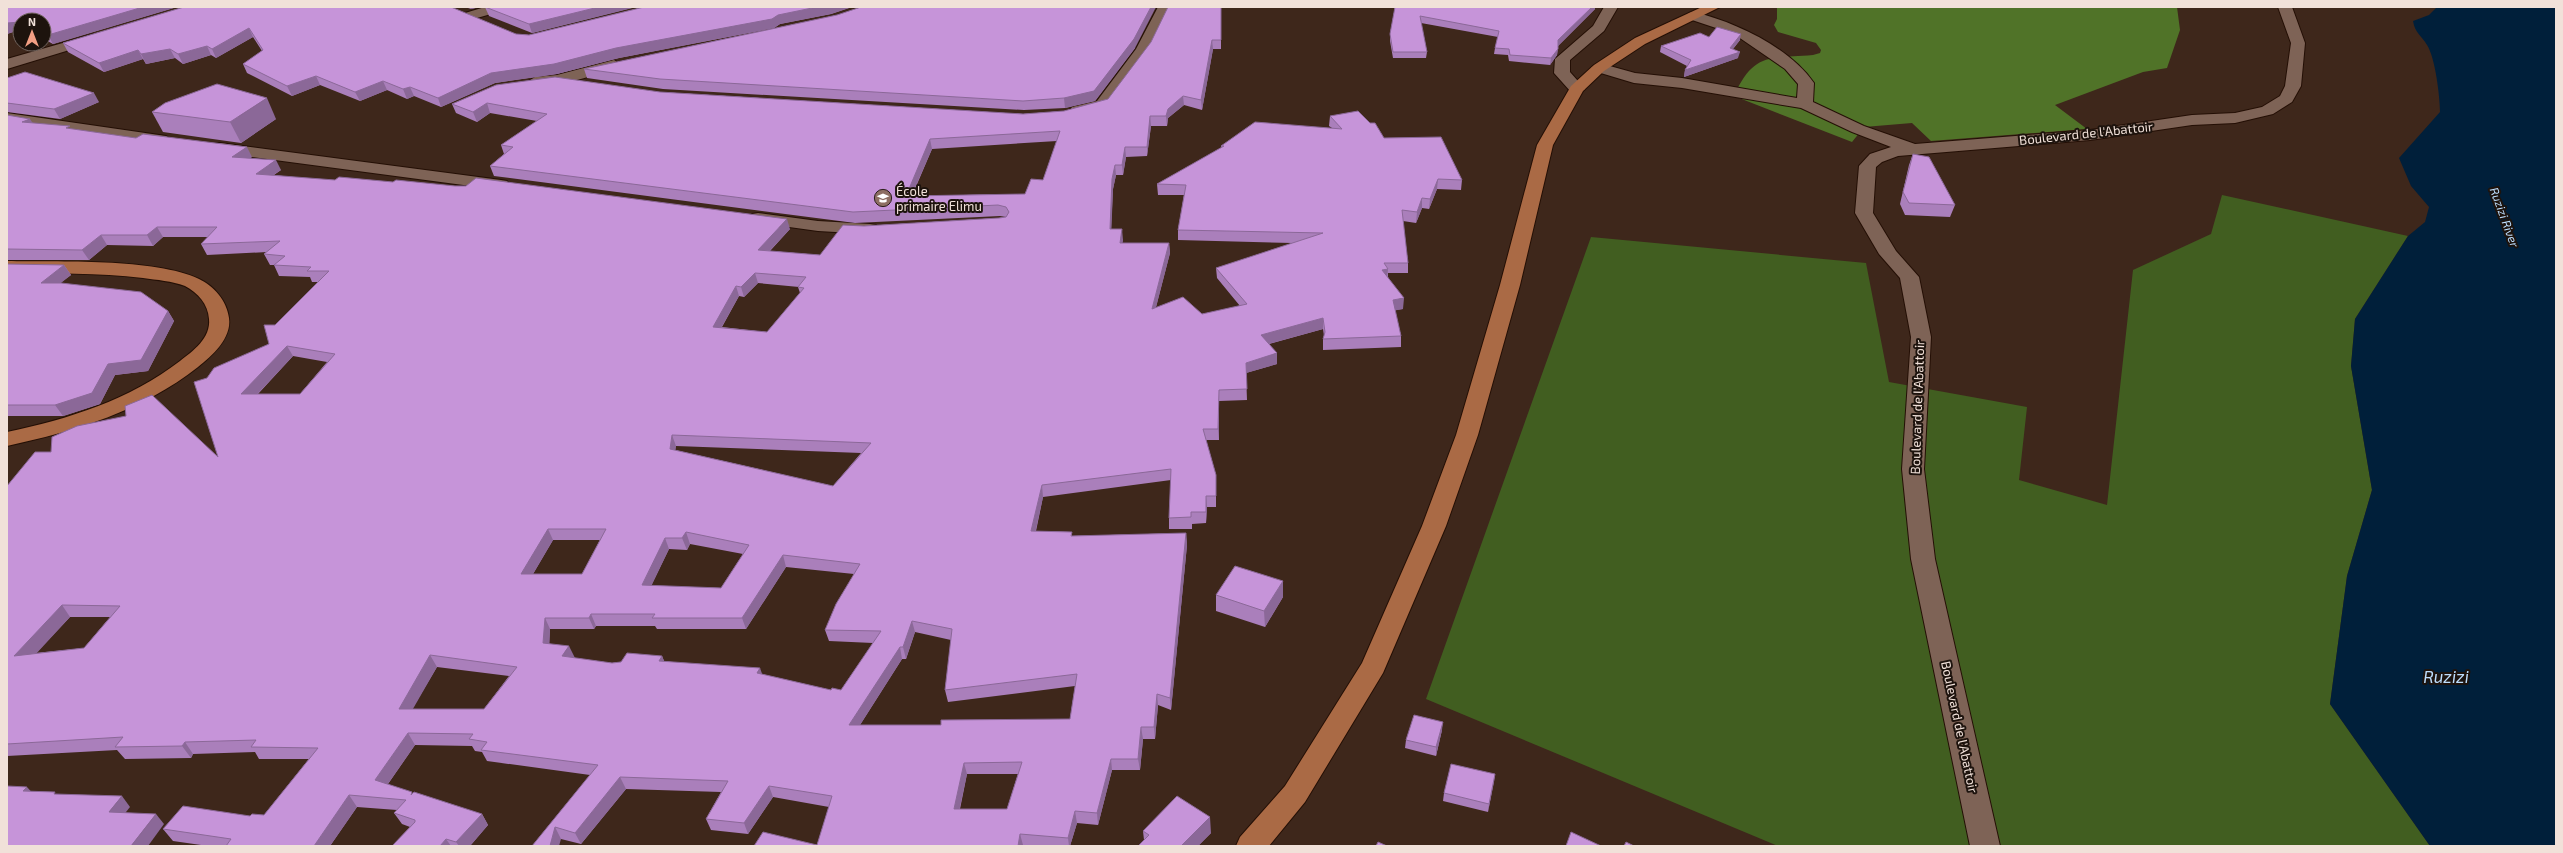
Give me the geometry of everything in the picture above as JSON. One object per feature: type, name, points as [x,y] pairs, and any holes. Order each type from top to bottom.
[{"type":"main road","points":[[1251,846],[1295,794],[1374,666],[1434,526],[1467,435],[1510,285],[1545,144],[1577,89],[1599,68],[1640,41],[1713,7]]},
{"type":"main road","points":[[7,268],[102,268],[161,275],[190,282],[209,294],[218,308],[221,323],[215,338],[202,353],[183,369],[131,402],[88,419],[7,439]]},
{"type":"street","points":[[470,16],[500,7]]},
{"type":"street","points":[[1065,114],[1102,105],[1143,50],[1165,7]]},
{"type":"street","points":[[1577,89],[1562,73],[1563,59],[1599,28],[1611,7]]},
{"type":"street","name":"Boulevard de l'Abattoir","points":[[1985,846],[1965,747],[1923,559],[1913,469],[1920,337],[1916,312],[1908,277],[1888,254],[1864,214],[1868,166],[1876,158],[1896,150],[2090,135],[2192,120],[2235,118],[2267,112],[2286,99],[2293,86],[2298,44],[2285,7]]},
{"type":"street","points":[[456,10],[491,24]]},
{"type":"street","points":[[1694,16],[1739,32],[1790,66],[1806,83],[1805,104]]},
{"type":"street","points":[[7,64],[106,34]]},
{"type":"street","points":[[524,84],[558,80],[626,63]]},
{"type":"street","points":[[1599,68],[1634,78],[1682,83],[1805,104],[1858,129],[1912,149]]},
{"type":"street","points":[[558,80],[596,87]]},
{"type":"street","points":[[7,118],[194,145],[514,186]]},
{"type":"street","points":[[741,216],[818,226],[866,230],[890,228]]},
{"type":"green space","points":[[1777,7],[2177,7],[2180,30],[2167,68],[2143,72],[2055,105],[2087,129],[1931,141],[1912,123],[1864,127],[1852,142],[1734,96],[1741,82],[1749,72],[1764,60],[1820,53],[1821,50],[1816,43],[1778,32],[1774,25],[1777,19]]},
{"type":"green space","points":[[2222,195],[2408,236],[2355,319],[2351,366],[2372,490],[2347,576],[2330,704],[2430,846],[1778,846],[1426,699],[1591,237],[1866,263],[1889,382],[2027,407],[2019,480],[2107,505],[2133,270],[2211,234]]},
{"type":"water","name":"Ruzizi","points":[[2437,7],[2556,7],[2556,846],[2430,846],[2330,704],[2347,576],[2372,490],[2351,366],[2355,319],[2408,236],[2425,222],[2429,207],[2411,186],[2399,158],[2440,112],[2435,67],[2430,51],[2418,34],[2413,21],[2429,15]]},
{"type":"building","points":[[7,7],[143,7],[52,34],[52,12],[12,12],[12,23],[7,23]]},
{"type":"building","points":[[184,7],[451,7],[516,34],[529,35],[644,7],[817,7],[778,15],[772,19],[616,48],[554,64],[491,73],[438,98],[410,87],[403,89],[383,81],[355,92],[316,76],[287,86],[243,64],[263,50],[249,28],[212,49],[207,46],[178,54],[170,49],[141,54],[138,50],[99,63],[63,43]]},
{"type":"building","points":[[485,7],[599,7],[529,24]]},
{"type":"building","points":[[861,7],[1151,7],[1134,39],[1094,91],[1064,98],[1023,101],[660,79],[584,69],[837,15]]},
{"type":"building","points":[[1168,7],[1221,7],[1221,40],[1212,40],[1201,100],[1183,96],[1168,109],[1166,116],[1150,116],[1147,147],[1125,147],[1122,165],[1115,165],[1112,179],[1110,229],[1122,229],[1120,243],[1169,243],[1152,309],[1183,297],[1202,314],[1247,304],[1216,268],[1323,233],[1178,230],[1186,185],[1157,184],[1224,146],[1221,146],[1255,122],[1342,129],[1330,116],[1358,111],[1370,123],[1375,123],[1384,138],[1441,137],[1462,180],[1438,179],[1430,199],[1422,198],[1417,212],[1402,210],[1408,263],[1384,263],[1388,269],[1382,270],[1404,298],[1393,300],[1401,336],[1323,339],[1325,332],[1323,318],[1261,335],[1277,353],[1246,363],[1247,389],[1219,390],[1218,429],[1203,429],[1216,475],[1216,496],[1206,496],[1206,512],[1191,512],[1191,517],[1169,518],[1171,469],[1042,485],[1031,531],[1072,532],[1071,536],[1186,533],[1170,698],[1157,694],[1154,727],[1141,727],[1138,759],[1111,759],[1097,813],[1075,811],[1068,838],[1020,834],[1018,846],[754,846],[763,832],[817,845],[832,796],[769,786],[744,823],[706,819],[728,781],[620,777],[575,833],[555,827],[550,846],[532,846],[598,765],[481,750],[487,742],[469,739],[473,734],[408,733],[375,780],[412,792],[411,795],[414,792],[482,814],[456,842],[446,839],[440,846],[392,846],[415,822],[415,820],[394,813],[406,800],[349,795],[314,846],[226,846],[231,839],[163,829],[183,806],[250,816],[252,814],[264,815],[318,748],[251,747],[256,740],[185,742],[182,746],[115,747],[123,737],[7,744],[7,486],[35,452],[51,452],[52,437],[77,426],[126,416],[125,406],[152,395],[218,457],[194,382],[207,378],[214,368],[269,344],[264,325],[275,325],[329,271],[307,271],[311,267],[274,265],[285,256],[264,254],[280,241],[201,244],[217,227],[157,227],[147,235],[101,235],[82,250],[7,249],[7,115],[30,119],[22,122],[70,126],[66,128],[136,138],[143,134],[247,147],[232,157],[276,160],[256,174],[335,180],[339,177],[393,182],[396,180],[455,186],[466,186],[476,178],[787,219],[758,250],[820,255],[843,225],[864,226],[999,218],[1006,217],[1009,212],[1006,207],[998,205],[853,212],[490,166],[513,147],[501,145],[547,114],[487,103],[473,112],[452,104],[496,85],[555,77],[660,92],[1023,114],[1064,111],[1108,99],[1151,42]],"holes":[[[1060,131],[1043,180],[1031,179],[1025,194],[906,196],[930,139]],[[755,273],[806,277],[798,287],[804,288],[767,332],[713,327],[736,286],[741,287]],[[287,346],[335,354],[300,394],[241,394]],[[672,435],[871,443],[833,486],[670,449]],[[548,529],[606,529],[582,574],[521,574]],[[686,532],[749,545],[721,588],[642,585],[665,538],[682,538]],[[783,555],[860,564],[836,604],[825,630],[881,631],[841,690],[832,688],[831,690],[757,673],[760,668],[659,661],[662,656],[627,653],[621,662],[612,663],[562,656],[569,646],[543,643],[545,618],[589,618],[591,614],[655,614],[652,618],[742,618]],[[62,605],[120,606],[84,648],[14,656]],[[912,621],[952,629],[945,690],[1077,674],[1070,719],[941,720],[941,725],[849,725],[900,647],[903,647]],[[430,655],[517,667],[484,709],[399,709]],[[1022,762],[1007,809],[954,809],[964,763]]]},
{"type":"building","points":[[1395,7],[1592,7],[1558,40],[1558,49],[1551,58],[1510,55],[1509,49],[1495,48],[1499,31],[1420,16],[1427,52],[1393,52],[1390,34]]},
{"type":"building","points":[[1717,27],[1741,34],[1730,48],[1740,52],[1685,70],[1691,60],[1661,46],[1700,33],[1709,37]]},
{"type":"building","points":[[25,72],[94,93],[54,109],[7,103],[7,78]]},
{"type":"building","points":[[217,84],[267,98],[230,122],[152,112],[165,103]]},
{"type":"building","points":[[1913,154],[1929,157],[1955,205],[1909,203],[1903,192]]},
{"type":"building","points":[[7,264],[64,265],[41,283],[61,283],[141,292],[168,311],[141,360],[108,364],[92,393],[55,405],[7,405]]},
{"type":"building","points":[[1235,566],[1283,581],[1264,611],[1216,595]]},
{"type":"building","points":[[1414,715],[1443,722],[1436,747],[1406,740]]},
{"type":"building","points":[[1451,764],[1495,774],[1489,804],[1444,793]]},
{"type":"building","points":[[7,786],[27,787],[23,791],[55,792],[54,794],[122,796],[109,812],[156,814],[131,846],[7,846]]},
{"type":"building","points":[[1177,796],[1210,817],[1181,846],[1138,846],[1149,835],[1143,831]]},
{"type":"building","points":[[1571,832],[1601,846],[1566,846]]},
{"type":"building","points":[[1378,842],[1387,846],[1376,846]]},
{"type":"building","points":[[1626,842],[1634,846],[1624,846]]},
{"type":"place","name":"École primaire Elimu","points":[[883,198]]},
{"type":"water label","name":"Ruzizi River","points":[[2505,217]]}]
